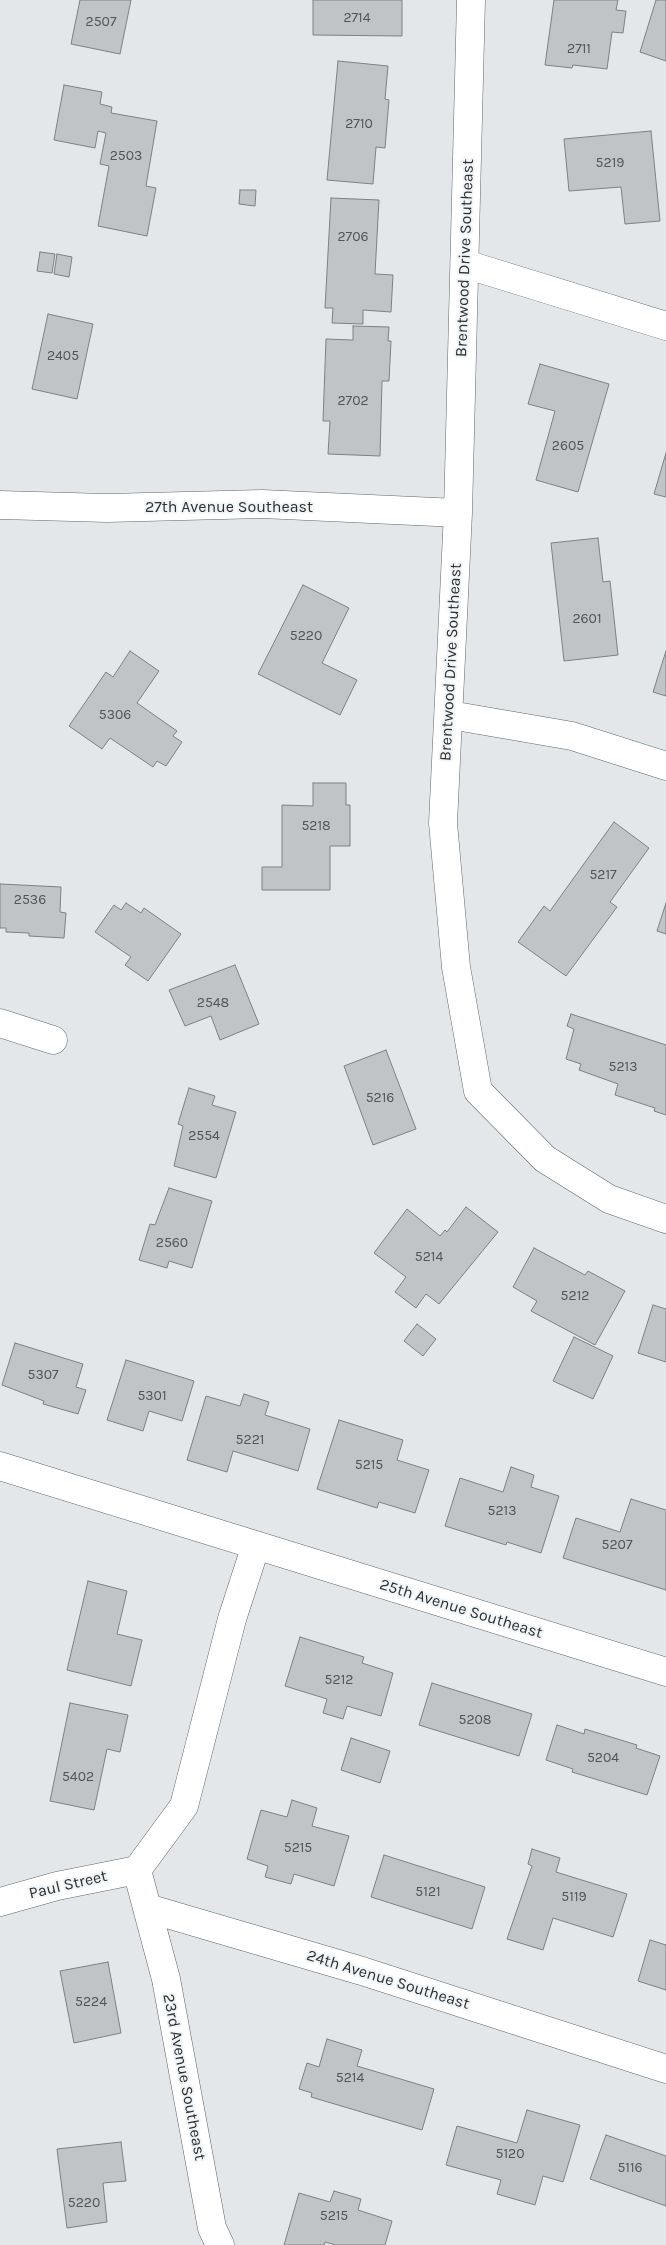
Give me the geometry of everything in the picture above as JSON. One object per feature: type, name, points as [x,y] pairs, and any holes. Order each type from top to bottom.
[{"type":"street","name":"Brentwood Drive Southeast","points":[[471,0],[458,513],[450,715],[443,823],[456,967],[478,1091],[545,1159],[609,1199],[666,1219]]},
{"type":"street","points":[[464,264],[666,326]]},
{"type":"street","name":"27th Avenue Southeast","points":[[0,504],[106,508],[262,504],[458,513]]},
{"type":"street","points":[[450,715],[572,736],[666,766]]},
{"type":"street","points":[[0,1023],[53,1040]]},
{"type":"street","name":"25th Avenue Southeast","points":[[0,1466],[666,1672]]},
{"type":"street","points":[[147,1908],[137,1870],[184,1806],[232,1619],[256,1545]]},
{"type":"street","name":"Paul Street","points":[[0,1902],[57,1886],[137,1870]]},
{"type":"street","name":"24th Avenue Southeast","points":[[147,1908],[362,1971],[666,2068]]},
{"type":"street","name":"23rd Avenue Southeast","points":[[147,1908],[166,1979],[212,2228],[220,2245]]},
{"type":"building","points":[[80,0],[131,0],[120,54],[71,44]]},
{"type":"building","points":[[313,0],[402,0],[402,36],[313,35]]},
{"type":"building","points":[[554,0],[618,0],[616,10],[626,11],[623,33],[612,32],[607,69],[573,65],[572,68],[545,65]]},
{"type":"building","points":[[656,0],[666,0],[666,61],[640,52]]},
{"type":"building","points":[[338,61],[388,66],[385,99],[389,100],[385,148],[376,147],[373,184],[327,180]]},
{"type":"building","points":[[64,85],[102,92],[100,104],[112,107],[111,113],[157,121],[146,186],[156,188],[147,236],[98,226],[109,166],[100,164],[106,133],[98,131],[95,148],[54,140]]},
{"type":"building","points":[[651,131],[660,221],[625,224],[621,187],[569,191],[564,139]]},
{"type":"building","points":[[240,190],[256,190],[255,206],[239,204]]},
{"type":"building","points":[[331,198],[379,200],[375,274],[393,275],[391,312],[363,310],[363,324],[332,323],[333,308],[325,308]]},
{"type":"building","points":[[40,252],[55,254],[52,273],[37,271]]},
{"type":"building","points":[[57,254],[72,257],[69,277],[54,274]]},
{"type":"building","points":[[48,314],[93,324],[77,399],[32,389]]},
{"type":"building","points":[[353,326],[389,327],[388,341],[391,341],[389,381],[382,381],[380,456],[328,454],[330,421],[323,421],[326,339],[353,340]]},
{"type":"building","points":[[540,364],[609,384],[578,492],[536,480],[555,411],[528,404]]},
{"type":"building","points":[[666,453],[666,497],[654,494]]},
{"type":"building","points":[[598,538],[603,582],[610,581],[618,655],[564,661],[551,543]]},
{"type":"building","points":[[303,585],[349,608],[322,663],[357,680],[340,715],[258,674]]},
{"type":"building","points":[[130,651],[159,671],[137,703],[177,731],[173,736],[182,742],[166,766],[157,761],[153,767],[110,738],[102,749],[69,726],[106,672],[113,677]]},
{"type":"building","points":[[666,651],[666,696],[653,692]]},
{"type":"building","points":[[313,783],[346,783],[346,805],[350,805],[350,846],[330,846],[330,890],[262,890],[262,867],[282,867],[282,805],[313,806]]},
{"type":"building","points":[[614,822],[649,848],[610,902],[617,907],[566,976],[518,942],[544,906],[550,911]]},
{"type":"building","points":[[0,884],[61,887],[60,912],[66,913],[64,938],[29,936],[29,933],[6,932],[6,928],[0,928]]},
{"type":"building","points":[[126,903],[141,913],[144,908],[181,934],[148,981],[125,965],[131,957],[95,932],[114,905],[121,910]]},
{"type":"building","points":[[666,903],[666,934],[657,931]]},
{"type":"building","points":[[235,965],[259,1024],[220,1040],[211,1016],[185,1026],[169,990]]},
{"type":"building","points":[[571,1014],[666,1045],[666,1115],[654,1111],[655,1108],[615,1095],[618,1084],[579,1070],[581,1064],[566,1059],[574,1029],[567,1026]]},
{"type":"building","points":[[386,1050],[416,1129],[373,1145],[344,1066]]},
{"type":"building","points":[[189,1088],[215,1096],[212,1105],[236,1112],[216,1178],[174,1166],[183,1126],[178,1124]]},
{"type":"building","points":[[169,1188],[212,1201],[192,1268],[169,1261],[167,1268],[139,1260],[150,1224],[155,1225]]},
{"type":"building","points":[[466,1207],[498,1232],[439,1304],[426,1294],[416,1308],[395,1292],[406,1277],[374,1253],[407,1209],[440,1236],[445,1230],[447,1232]]},
{"type":"building","points":[[534,1248],[585,1275],[588,1271],[625,1291],[595,1345],[531,1311],[537,1301],[513,1287]]},
{"type":"building","points":[[653,1305],[666,1309],[666,1362],[638,1353]]},
{"type":"building","points":[[417,1324],[436,1339],[423,1356],[404,1341]]},
{"type":"building","points":[[574,1337],[613,1356],[593,1399],[553,1381]]},
{"type":"building","points":[[15,1343],[83,1364],[76,1387],[86,1390],[78,1414],[43,1404],[44,1401],[2,1385]]},
{"type":"building","points":[[126,1360],[194,1381],[182,1421],[149,1411],[143,1431],[107,1420]]},
{"type":"building","points":[[244,1394],[269,1402],[265,1415],[310,1429],[298,1471],[233,1451],[227,1472],[187,1460],[206,1396],[240,1406]]},
{"type":"building","points":[[339,1420],[403,1440],[397,1460],[429,1470],[415,1513],[379,1502],[377,1508],[317,1489]]},
{"type":"building","points":[[511,1467],[534,1475],[531,1487],[559,1496],[541,1553],[507,1542],[506,1545],[445,1526],[460,1478],[503,1492]]},
{"type":"building","points":[[631,1499],[666,1510],[666,1590],[563,1558],[576,1518],[620,1532]]},
{"type":"building","points":[[88,1581],[127,1591],[117,1634],[142,1640],[131,1686],[67,1670]]},
{"type":"building","points":[[300,1637],[364,1657],[362,1663],[393,1673],[381,1716],[347,1706],[343,1719],[323,1713],[327,1699],[285,1686]]},
{"type":"building","points":[[432,1683],[532,1714],[519,1756],[419,1725]]},
{"type":"building","points":[[70,1703],[128,1715],[120,1752],[107,1749],[94,1810],[50,1801]]},
{"type":"building","points":[[557,1725],[584,1734],[585,1729],[637,1745],[636,1748],[660,1756],[647,1795],[572,1772],[573,1769],[546,1760]]},
{"type":"building","points":[[351,1738],[390,1751],[380,1783],[341,1770]]},
{"type":"building","points":[[292,1800],[317,1808],[312,1826],[349,1836],[334,1886],[294,1874],[291,1884],[265,1877],[268,1866],[247,1859],[261,1810],[287,1817]]},
{"type":"building","points":[[532,1849],[560,1858],[556,1872],[627,1894],[613,1937],[553,1918],[543,1950],[507,1939],[532,1866],[528,1864]]},
{"type":"building","points":[[384,1855],[485,1887],[472,1929],[371,1897]]},
{"type":"building","points":[[650,1940],[666,1945],[666,1990],[638,1981]]},
{"type":"building","points":[[108,1962],[121,2033],[74,2043],[60,1971]]},
{"type":"building","points":[[327,2039],[362,2050],[357,2066],[434,2089],[422,2130],[311,2097],[312,2093],[299,2089],[307,2063],[319,2067]]},
{"type":"building","points":[[527,2110],[580,2125],[563,2182],[543,2176],[535,2205],[497,2194],[501,2180],[446,2165],[457,2126],[517,2143]]},
{"type":"building","points":[[606,2135],[666,2156],[666,2206],[590,2179]]},
{"type":"building","points":[[121,2142],[126,2181],[103,2183],[107,2222],[67,2228],[57,2149]]},
{"type":"building","points":[[334,2191],[361,2199],[358,2210],[392,2221],[385,2245],[336,2245],[325,2242],[324,2245],[284,2245],[299,2193],[330,2202]]}]
